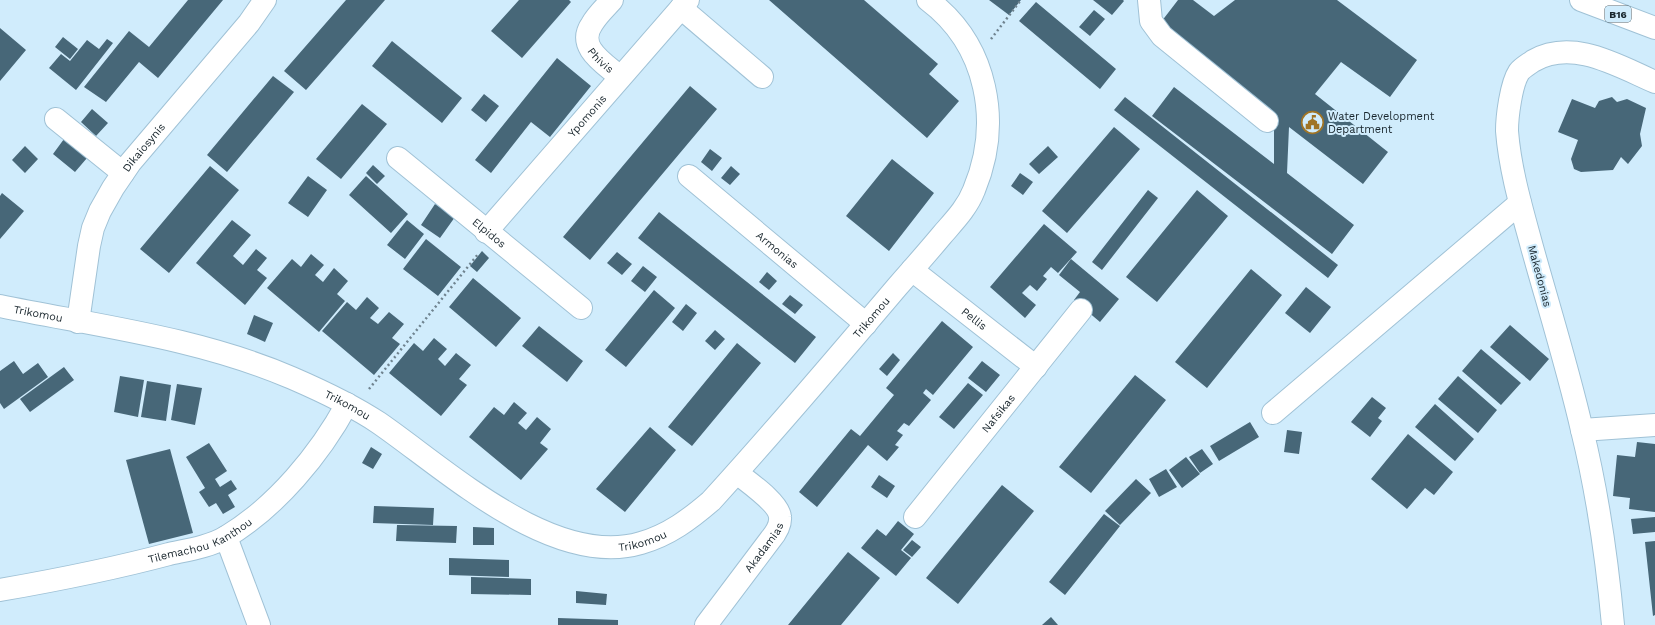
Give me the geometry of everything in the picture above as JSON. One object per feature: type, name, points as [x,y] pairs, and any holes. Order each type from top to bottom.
[{"type":"street","name":"Dikaiosynis","points":[[78,322],[88,246],[100,211],[123,173],[249,23],[265,0]]},
{"type":"street","name":"Phivis","points":[[612,0],[592,24],[587,33],[586,40],[595,56],[620,77]]},
{"type":"street","name":"Trikomou","points":[[0,306],[78,322],[124,328],[238,358],[292,378],[347,404],[378,423],[487,501],[532,527],[565,540],[592,546],[614,547],[640,543],[667,533],[687,520],[711,501],[866,324],[968,204],[981,171],[988,137],[988,113],[985,90],[975,60],[960,33],[951,20],[928,0]]},
{"type":"street","points":[[1149,0],[1151,20],[1162,36],[1267,121]]},
{"type":"street","name":"B16","points":[[1581,0],[1655,28]]},
{"type":"street","points":[[685,4],[762,77]]},
{"type":"street","name":"Ypomonis","points":[[489,234],[620,77],[685,4]]},
{"type":"street","name":"Makedonias","points":[[1613,625],[1608,571],[1600,512],[1582,430],[1520,203],[1507,131],[1509,102],[1519,72],[1542,56],[1554,52],[1571,52],[1589,55],[1655,82]]},
{"type":"street","points":[[56,119],[123,173]]},
{"type":"street","name":"Elpidos","points":[[398,158],[581,308]]},
{"type":"street","name":"Armonias","points":[[689,176],[866,324]]},
{"type":"street","points":[[1273,413],[1520,203]]},
{"type":"street","name":"Pellis","points":[[912,270],[1036,367]]},
{"type":"street","name":"Nafsikas","points":[[916,517],[1081,310]]},
{"type":"street","name":"Tilemachou Kanthou","points":[[0,590],[66,578],[143,561],[206,545],[226,537],[251,519],[278,496],[303,469],[335,427],[347,404]]},
{"type":"street","points":[[1582,430],[1655,425]]},
{"type":"street","name":"Akadamias","points":[[706,625],[778,529],[780,519],[779,510],[772,502],[737,473]]},
{"type":"street","points":[[226,537],[259,625]]},
{"type":"path","points":[[975,60],[1021,0]]},
{"type":"path","points":[[347,404],[368,391],[489,234]]},
{"type":"building","points":[[188,0],[223,0],[158,78],[139,62],[106,102],[84,87],[129,31],[149,47]]},
{"type":"building","points":[[346,0],[385,0],[306,90],[284,71]]},
{"type":"building","points":[[519,0],[569,0],[571,2],[522,58],[491,31]]},
{"type":"building","points":[[769,0],[864,0],[938,64],[929,74],[959,101],[927,138]]},
{"type":"building","points":[[989,0],[1021,0],[1009,15]]},
{"type":"building","points":[[1093,0],[1123,0],[1124,1],[1112,15]]},
{"type":"building","name":"Water Development Department","points":[[1178,0],[1193,0],[1214,16],[1235,0],[1337,0],[1417,60],[1390,97],[1341,62],[1315,94],[1388,152],[1363,184],[1289,127],[1287,173],[1354,225],[1332,254],[1152,116],[1174,87],[1274,164],[1274,116],[1158,26]]},
{"type":"building","points":[[1036,2],[1116,69],[1100,89],[1019,21]]},
{"type":"building","points":[[1094,10],[1105,19],[1090,36],[1079,27]]},
{"type":"building","points":[[0,28],[26,50],[0,81]]},
{"type":"building","points":[[63,37],[78,49],[70,59],[55,47]]},
{"type":"building","points":[[107,39],[113,43],[76,90],[49,68],[61,54],[70,61],[87,40],[99,49]]},
{"type":"building","points":[[392,41],[462,98],[442,123],[372,66]]},
{"type":"building","points":[[557,58],[591,86],[550,137],[531,122],[491,173],[475,160]]},
{"type":"building","points":[[273,76],[294,92],[227,172],[207,155]]},
{"type":"building","points":[[690,86],[717,109],[590,260],[563,237]]},
{"type":"building","points":[[484,94],[499,106],[486,122],[471,110]]},
{"type":"building","points":[[1125,97],[1338,265],[1328,278],[1114,110]]},
{"type":"building","points":[[1612,97],[1617,102],[1627,99],[1646,108],[1640,134],[1642,146],[1628,164],[1621,157],[1613,170],[1581,172],[1574,169],[1571,159],[1578,140],[1558,132],[1572,99],[1595,108],[1599,101]]},
{"type":"building","points":[[362,104],[387,124],[341,179],[316,159]]},
{"type":"building","points":[[92,109],[108,123],[96,136],[81,122]]},
{"type":"building","points":[[1114,127],[1140,149],[1067,233],[1042,211]]},
{"type":"building","points":[[64,139],[87,158],[75,172],[53,154]]},
{"type":"building","points":[[25,146],[38,159],[25,173],[12,160]]},
{"type":"building","points":[[1048,146],[1058,157],[1039,174],[1029,164]]},
{"type":"building","points":[[710,149],[722,158],[712,171],[701,162]]},
{"type":"building","points":[[892,159],[934,193],[889,251],[846,216]]},
{"type":"building","points":[[373,165],[385,176],[377,184],[366,173]]},
{"type":"building","points":[[210,166],[239,190],[169,273],[140,249]]},
{"type":"building","points":[[731,166],[740,174],[730,185],[721,178]]},
{"type":"building","points":[[1020,173],[1033,182],[1023,195],[1011,186]]},
{"type":"building","points":[[308,176],[327,190],[308,217],[288,203]]},
{"type":"building","points":[[366,176],[408,214],[391,233],[349,195]]},
{"type":"building","points":[[1148,190],[1158,198],[1102,270],[1092,262]]},
{"type":"building","points":[[1197,190],[1228,216],[1157,302],[1126,277]]},
{"type":"building","points":[[2,193],[24,211],[0,239],[0,196]]},
{"type":"building","points":[[435,204],[455,217],[440,238],[421,225]]},
{"type":"building","points":[[659,212],[816,337],[795,363],[638,238]]},
{"type":"building","points":[[232,220],[251,235],[233,256],[243,265],[256,249],[267,258],[257,270],[267,278],[245,305],[196,263]]},
{"type":"building","points":[[407,220],[424,234],[405,259],[387,245]]},
{"type":"building","points":[[1044,224],[1077,252],[1058,273],[1051,267],[1043,276],[1047,279],[1037,291],[1030,285],[1022,293],[1036,305],[1025,318],[990,287]]},
{"type":"building","points":[[426,239],[461,267],[438,296],[403,269]]},
{"type":"building","points":[[482,251],[489,258],[477,272],[470,266]]},
{"type":"building","points":[[617,252],[632,264],[622,275],[607,263]]},
{"type":"building","points":[[311,254],[324,265],[315,275],[323,282],[334,268],[348,281],[337,294],[345,301],[319,332],[267,288],[292,259],[301,267]]},
{"type":"building","points":[[1071,259],[1119,299],[1100,322],[1074,300],[1080,292],[1059,275]]},
{"type":"building","points":[[643,266],[657,277],[645,292],[631,281]]},
{"type":"building","points":[[1251,269],[1282,295],[1207,388],[1175,362]]},
{"type":"building","points":[[767,272],[777,281],[769,290],[759,282]]},
{"type":"building","points":[[473,278],[521,318],[496,347],[449,307]]},
{"type":"building","points":[[1306,287],[1331,307],[1310,333],[1285,313]]},
{"type":"building","points":[[654,290],[675,308],[626,367],[605,350]]},
{"type":"building","points":[[790,295],[803,305],[795,314],[782,304]]},
{"type":"building","points":[[367,297],[379,308],[370,318],[378,324],[389,312],[404,324],[392,338],[400,344],[374,375],[322,331],[347,302],[356,310]]},
{"type":"building","points":[[686,304],[697,313],[683,331],[672,322]]},
{"type":"building","points":[[254,315],[273,323],[265,342],[247,334]]},
{"type":"building","points":[[942,321],[973,347],[933,395],[926,389],[923,393],[931,400],[909,426],[904,423],[897,431],[903,435],[895,445],[899,447],[887,461],[868,445],[817,507],[799,492],[851,429],[860,436],[894,395],[886,388]]},
{"type":"building","points":[[1510,325],[1549,359],[1530,381],[1490,347]]},
{"type":"building","points":[[539,326],[583,361],[567,382],[522,346]]},
{"type":"building","points":[[715,330],[725,339],[715,350],[705,341]]},
{"type":"building","points":[[434,338],[447,349],[438,359],[445,366],[456,353],[471,365],[459,379],[467,385],[441,416],[389,373],[414,343],[423,351]]},
{"type":"building","points":[[737,343],[761,363],[692,446],[668,427]]},
{"type":"building","points":[[1481,349],[1521,383],[1501,405],[1462,371]]},
{"type":"building","points":[[893,353],[900,360],[887,376],[879,369]]},
{"type":"building","points":[[14,361],[23,374],[38,363],[48,377],[4,409],[0,403],[0,371]]},
{"type":"building","points":[[982,361],[1000,375],[986,392],[968,378]]},
{"type":"building","points":[[64,367],[74,380],[30,412],[20,399]]},
{"type":"building","points":[[1135,375],[1166,400],[1091,493],[1059,467]]},
{"type":"building","points":[[120,376],[144,380],[138,417],[114,412]]},
{"type":"building","points":[[1458,376],[1497,410],[1478,433],[1438,399]]},
{"type":"building","points":[[147,381],[171,385],[166,421],[141,417]]},
{"type":"building","points":[[968,383],[983,395],[954,429],[939,417]]},
{"type":"building","points":[[177,384],[202,388],[195,425],[171,420]]},
{"type":"building","points":[[1372,397],[1386,408],[1378,418],[1382,421],[1370,437],[1351,422]]},
{"type":"building","points":[[514,402],[527,413],[518,423],[526,430],[537,417],[551,429],[540,443],[548,449],[521,480],[469,437],[494,407],[504,415]]},
{"type":"building","points":[[1435,404],[1474,439],[1455,461],[1415,427]]},
{"type":"building","points":[[1250,422],[1259,437],[1219,461],[1210,446]]},
{"type":"building","points":[[650,427],[676,450],[625,512],[596,489]]},
{"type":"building","points":[[1287,430],[1302,432],[1299,454],[1284,452]]},
{"type":"building","points":[[1408,434],[1453,472],[1434,495],[1425,488],[1407,509],[1371,479]]},
{"type":"building","points":[[1637,442],[1655,444],[1655,512],[1629,509],[1630,498],[1613,496],[1617,455],[1635,457]]},
{"type":"building","points":[[209,443],[227,471],[215,479],[220,487],[231,480],[237,489],[228,495],[235,507],[223,514],[216,503],[209,507],[199,492],[205,488],[186,457]]},
{"type":"building","points":[[371,447],[382,454],[373,469],[362,463]]},
{"type":"building","points":[[170,449],[193,533],[149,544],[126,460]]},
{"type":"building","points":[[1202,449],[1213,464],[1200,473],[1189,457]]},
{"type":"building","points":[[1186,457],[1200,474],[1182,488],[1169,470]]},
{"type":"building","points":[[1166,469],[1177,487],[1159,497],[1149,479]]},
{"type":"building","points":[[879,475],[895,486],[887,498],[871,487]]},
{"type":"building","points":[[1136,479],[1151,493],[1120,525],[1105,511]]},
{"type":"building","points":[[1002,485],[1034,511],[958,604],[926,578]]},
{"type":"building","points":[[374,506],[434,508],[433,525],[373,523]]},
{"type":"building","points":[[1104,514],[1120,526],[1065,595],[1049,582]]},
{"type":"building","points":[[1655,517],[1655,532],[1633,534],[1631,519]]},
{"type":"building","points":[[898,521],[914,534],[901,550],[911,558],[896,576],[861,548],[877,529],[886,536]]},
{"type":"building","points":[[397,525],[457,526],[456,543],[396,541]]},
{"type":"building","points":[[473,527],[494,528],[494,545],[473,545]]},
{"type":"building","points":[[912,540],[921,547],[912,557],[903,550]]},
{"type":"building","points":[[1655,541],[1655,615],[1653,616],[1645,542]]},
{"type":"building","points":[[848,552],[880,578],[841,625],[788,625]]},
{"type":"building","points":[[449,558],[509,560],[509,577],[449,575]]},
{"type":"building","points":[[471,577],[531,579],[531,595],[471,594]]},
{"type":"building","points":[[576,591],[607,594],[606,605],[576,603]]},
{"type":"building","points":[[1051,617],[1058,625],[1042,625]]},
{"type":"building","points":[[558,618],[618,620],[618,625],[558,625]]},
{"type":"place","name":"Water Development Department","points":[[1312,122]]}]
